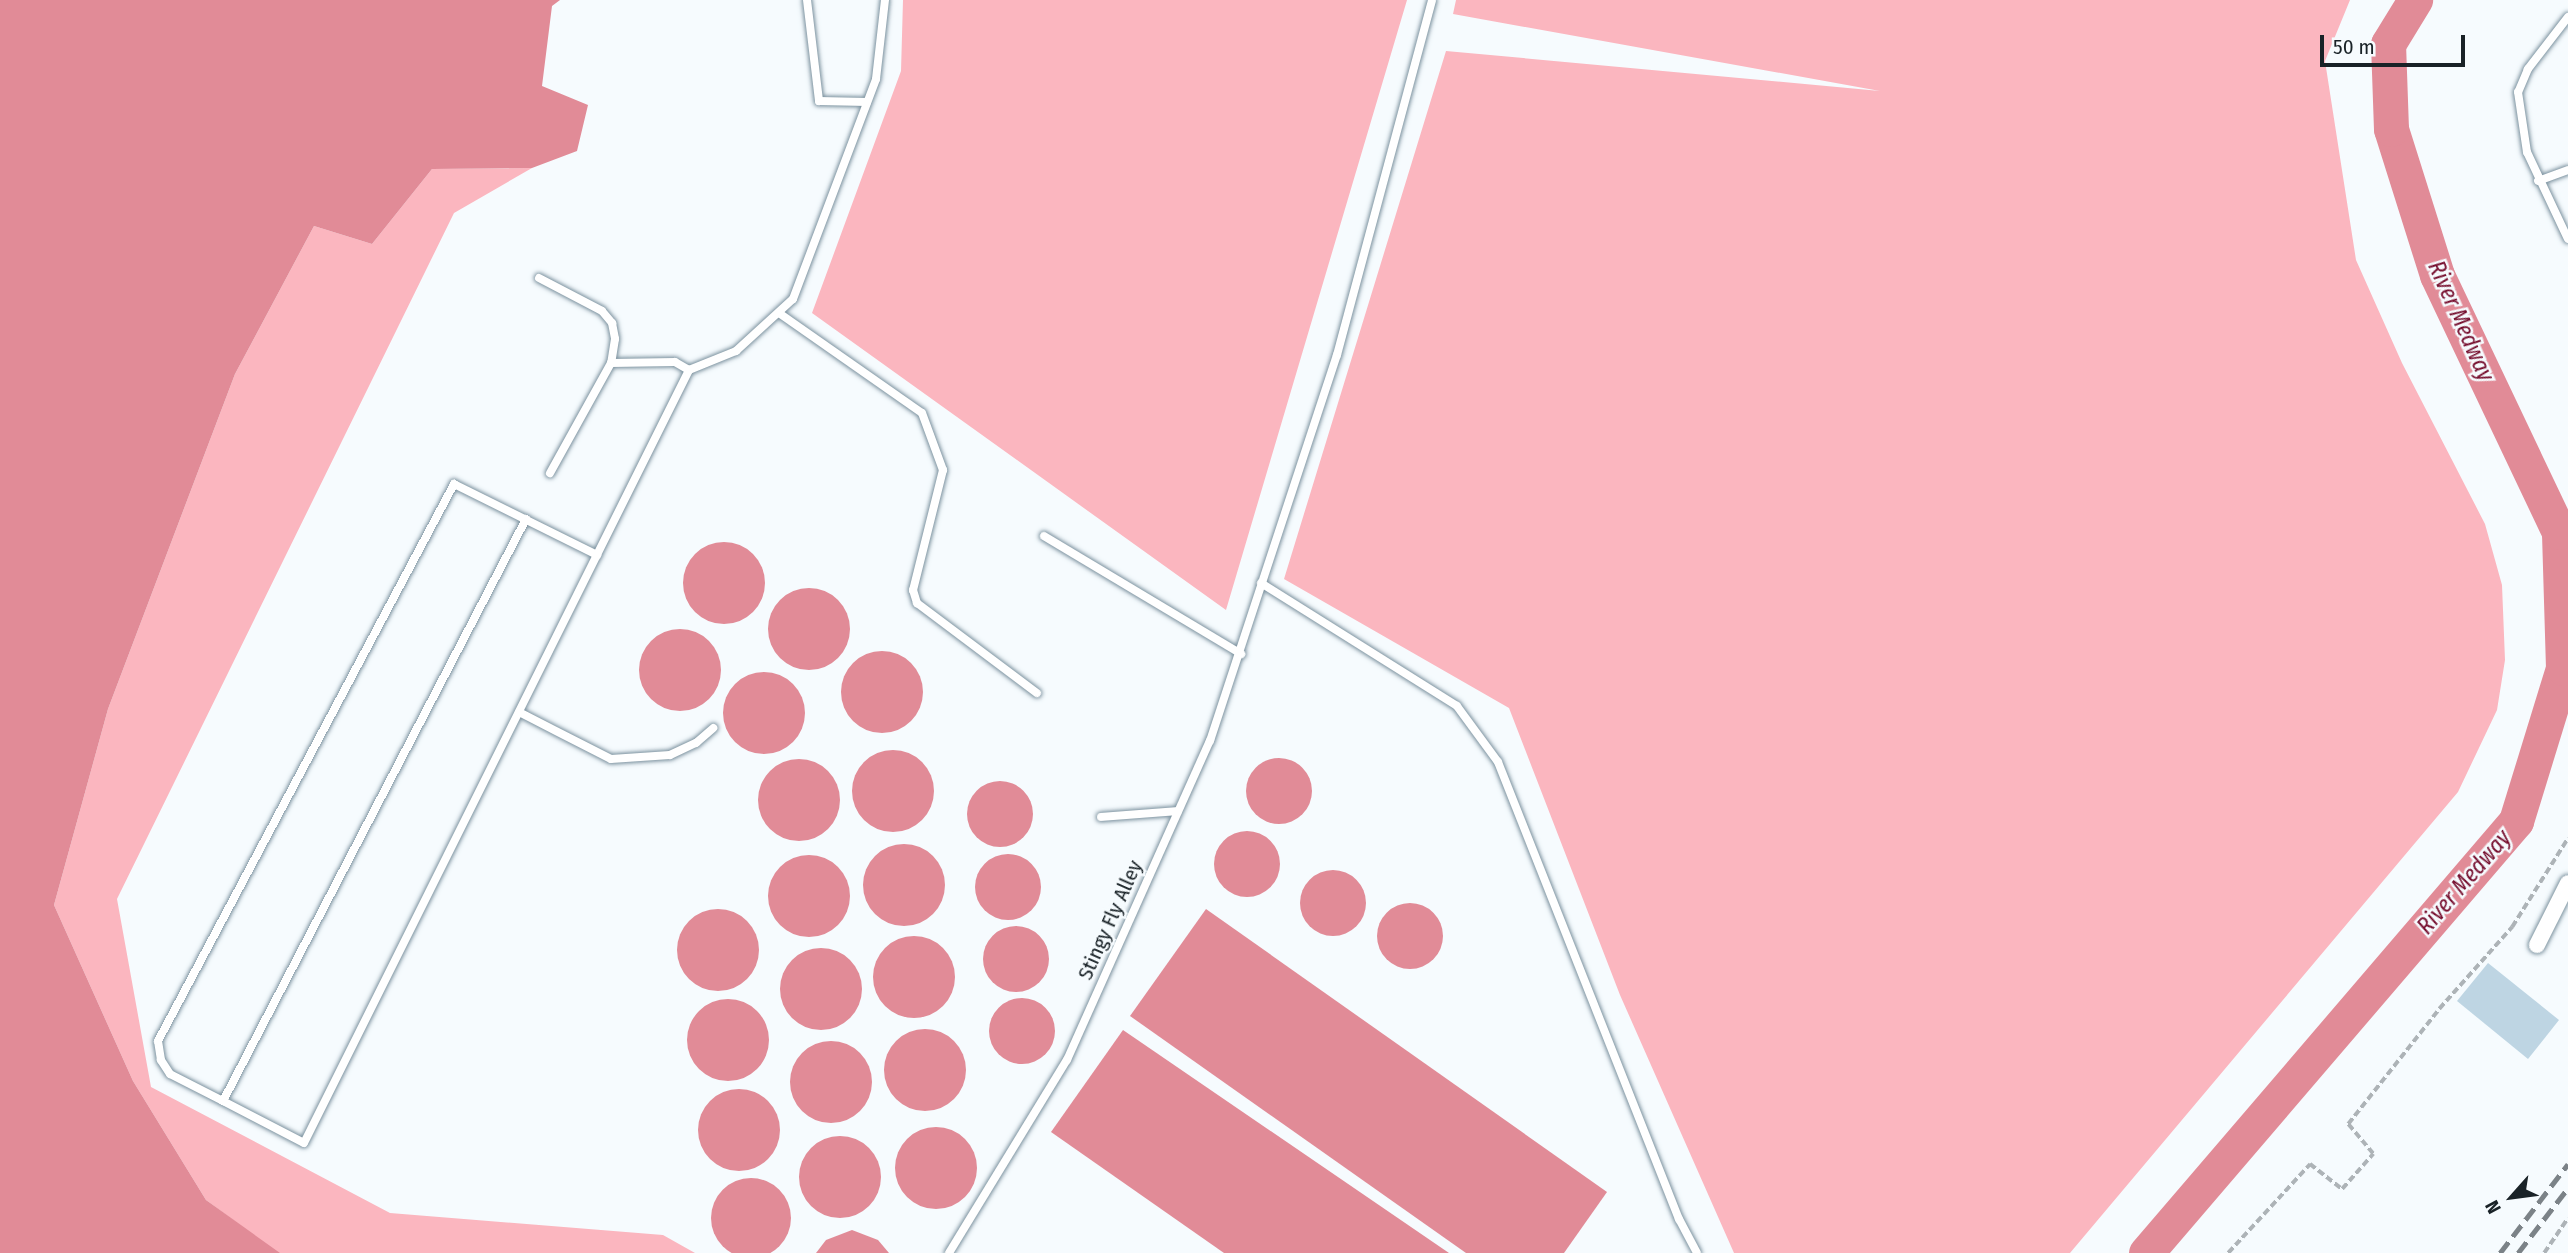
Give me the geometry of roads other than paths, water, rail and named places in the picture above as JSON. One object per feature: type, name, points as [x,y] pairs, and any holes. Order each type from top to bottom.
[{"type":"street","points":[[2537,945],[2568,883]]},
{"type":"lane","points":[[807,0],[819,101],[867,102]]},
{"type":"lane","points":[[597,555],[454,484],[158,1041],[161,1060],[170,1074],[304,1143],[690,370],[736,351],[793,299],[876,79],[886,0]]},
{"type":"lane","name":"Stingy Fly Alley","points":[[949,1253],[1067,1060],[1210,741],[1241,654],[1261,583],[1336,355],[1432,0]]},
{"type":"lane","points":[[2568,17],[2528,69],[2518,92],[2527,152],[2538,181],[2568,239]]},
{"type":"lane","points":[[2538,181],[2568,170]]},
{"type":"lane","points":[[539,278],[602,311],[612,323],[615,339],[611,363],[550,473]]},
{"type":"lane","points":[[779,313],[922,413],[943,470],[913,590],[917,603],[1037,693]]},
{"type":"lane","points":[[611,363],[675,362],[690,370]]},
{"type":"lane","points":[[223,1101],[526,519]]},
{"type":"lane","points":[[1044,536],[1241,654]]},
{"type":"lane","points":[[1261,583],[1457,706],[1498,762],[1679,1219],[1697,1253]]},
{"type":"lane","points":[[519,712],[611,759],[670,755],[696,743],[713,728]]},
{"type":"lane","points":[[1101,817],[1178,811]]},
{"type":"waterway","name":"River Medway","points":[[2146,1253],[2516,821],[2563,668],[2559,532],[2437,275],[2391,129],[2388,44],[2415,0]]},
{"type":"railway","points":[[2500,1253],[2568,1164]]},
{"type":"railway","points":[[2518,1253],[2568,1188]]}]
